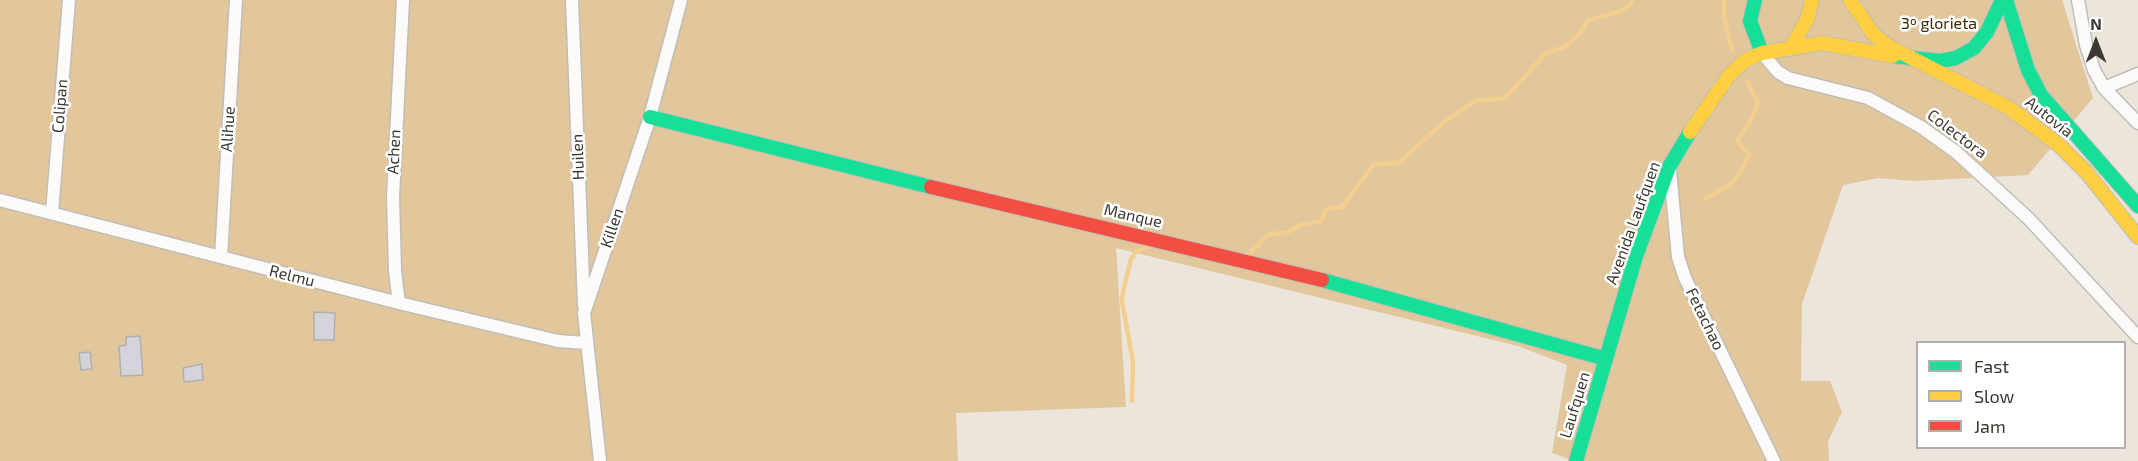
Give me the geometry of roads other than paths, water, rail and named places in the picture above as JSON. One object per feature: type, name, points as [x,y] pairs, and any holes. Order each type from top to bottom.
[{"type":"street","name":"Colipan","points":[[52,213],[69,0]]},
{"type":"street","name":"Alihue","points":[[220,257],[236,0]]},
{"type":"street","name":"Achen","points":[[399,303],[395,271],[393,197],[403,0]]},
{"type":"street","name":"Huilen","points":[[572,0],[584,313]]},
{"type":"street","name":"Killen","points":[[600,461],[593,380],[585,343],[584,313],[650,117],[681,0]]},
{"type":"street","name":"Colectora","points":[[1755,0],[1750,21],[1762,53],[1778,72],[1788,78],[1868,98],[1911,121],[1956,152],[2030,219],[2138,337]]},
{"type":"street","points":[[1791,47],[1807,20],[1812,0]]},
{"type":"street","name":"Autovía","points":[[1850,0],[1874,35],[1911,59],[2009,108],[2059,145],[2087,173],[2138,237]]},
{"type":"street","points":[[1911,59],[1940,61],[1956,58],[1974,48],[1994,20],[2004,0]]},
{"type":"street","name":"Autovía","points":[[2004,0],[2022,53],[2041,95],[2138,206]]},
{"type":"street","points":[[2078,0],[2086,45],[2104,88],[2138,123]]},
{"type":"street","name":"Autovía","points":[[1791,47],[1822,43],[1840,44],[1911,59]]},
{"type":"street","name":"Avenida Laufquen","points":[[1606,359],[1636,256],[1669,166],[1693,126],[1730,74],[1746,60],[1762,53],[1791,47]]},
{"type":"street","points":[[2104,88],[2138,74]]},
{"type":"street","name":"Manque","points":[[650,117],[833,164],[1284,269],[1606,359]]},
{"type":"street","name":"Fetachao","points":[[1669,166],[1678,257],[1685,278],[1774,461]]},
{"type":"street","name":"Relmu","points":[[0,200],[399,303],[558,341],[585,343]]},
{"type":"street","name":"Laufquen","points":[[1576,461],[1606,359]]},
{"type":"waterway","points":[[1248,255],[1269,234],[1286,233],[1301,225],[1321,221],[1326,209],[1342,207],[1374,164],[1399,163],[1440,125],[1475,101],[1505,98],[1546,53],[1565,47],[1583,30],[1588,20],[1619,12],[1629,6],[1632,0]]},
{"type":"waterway","points":[[1724,0],[1724,19],[1732,49]]},
{"type":"waterway","points":[[1705,199],[1733,182],[1749,154],[1737,141],[1750,122],[1758,103],[1747,81]]},
{"type":"waterway","points":[[1132,401],[1133,362],[1122,301],[1123,292],[1131,259],[1137,251],[1153,245]]},
{"type":"park label","name":"3º glorieta","points":[[1939,24]]}]
